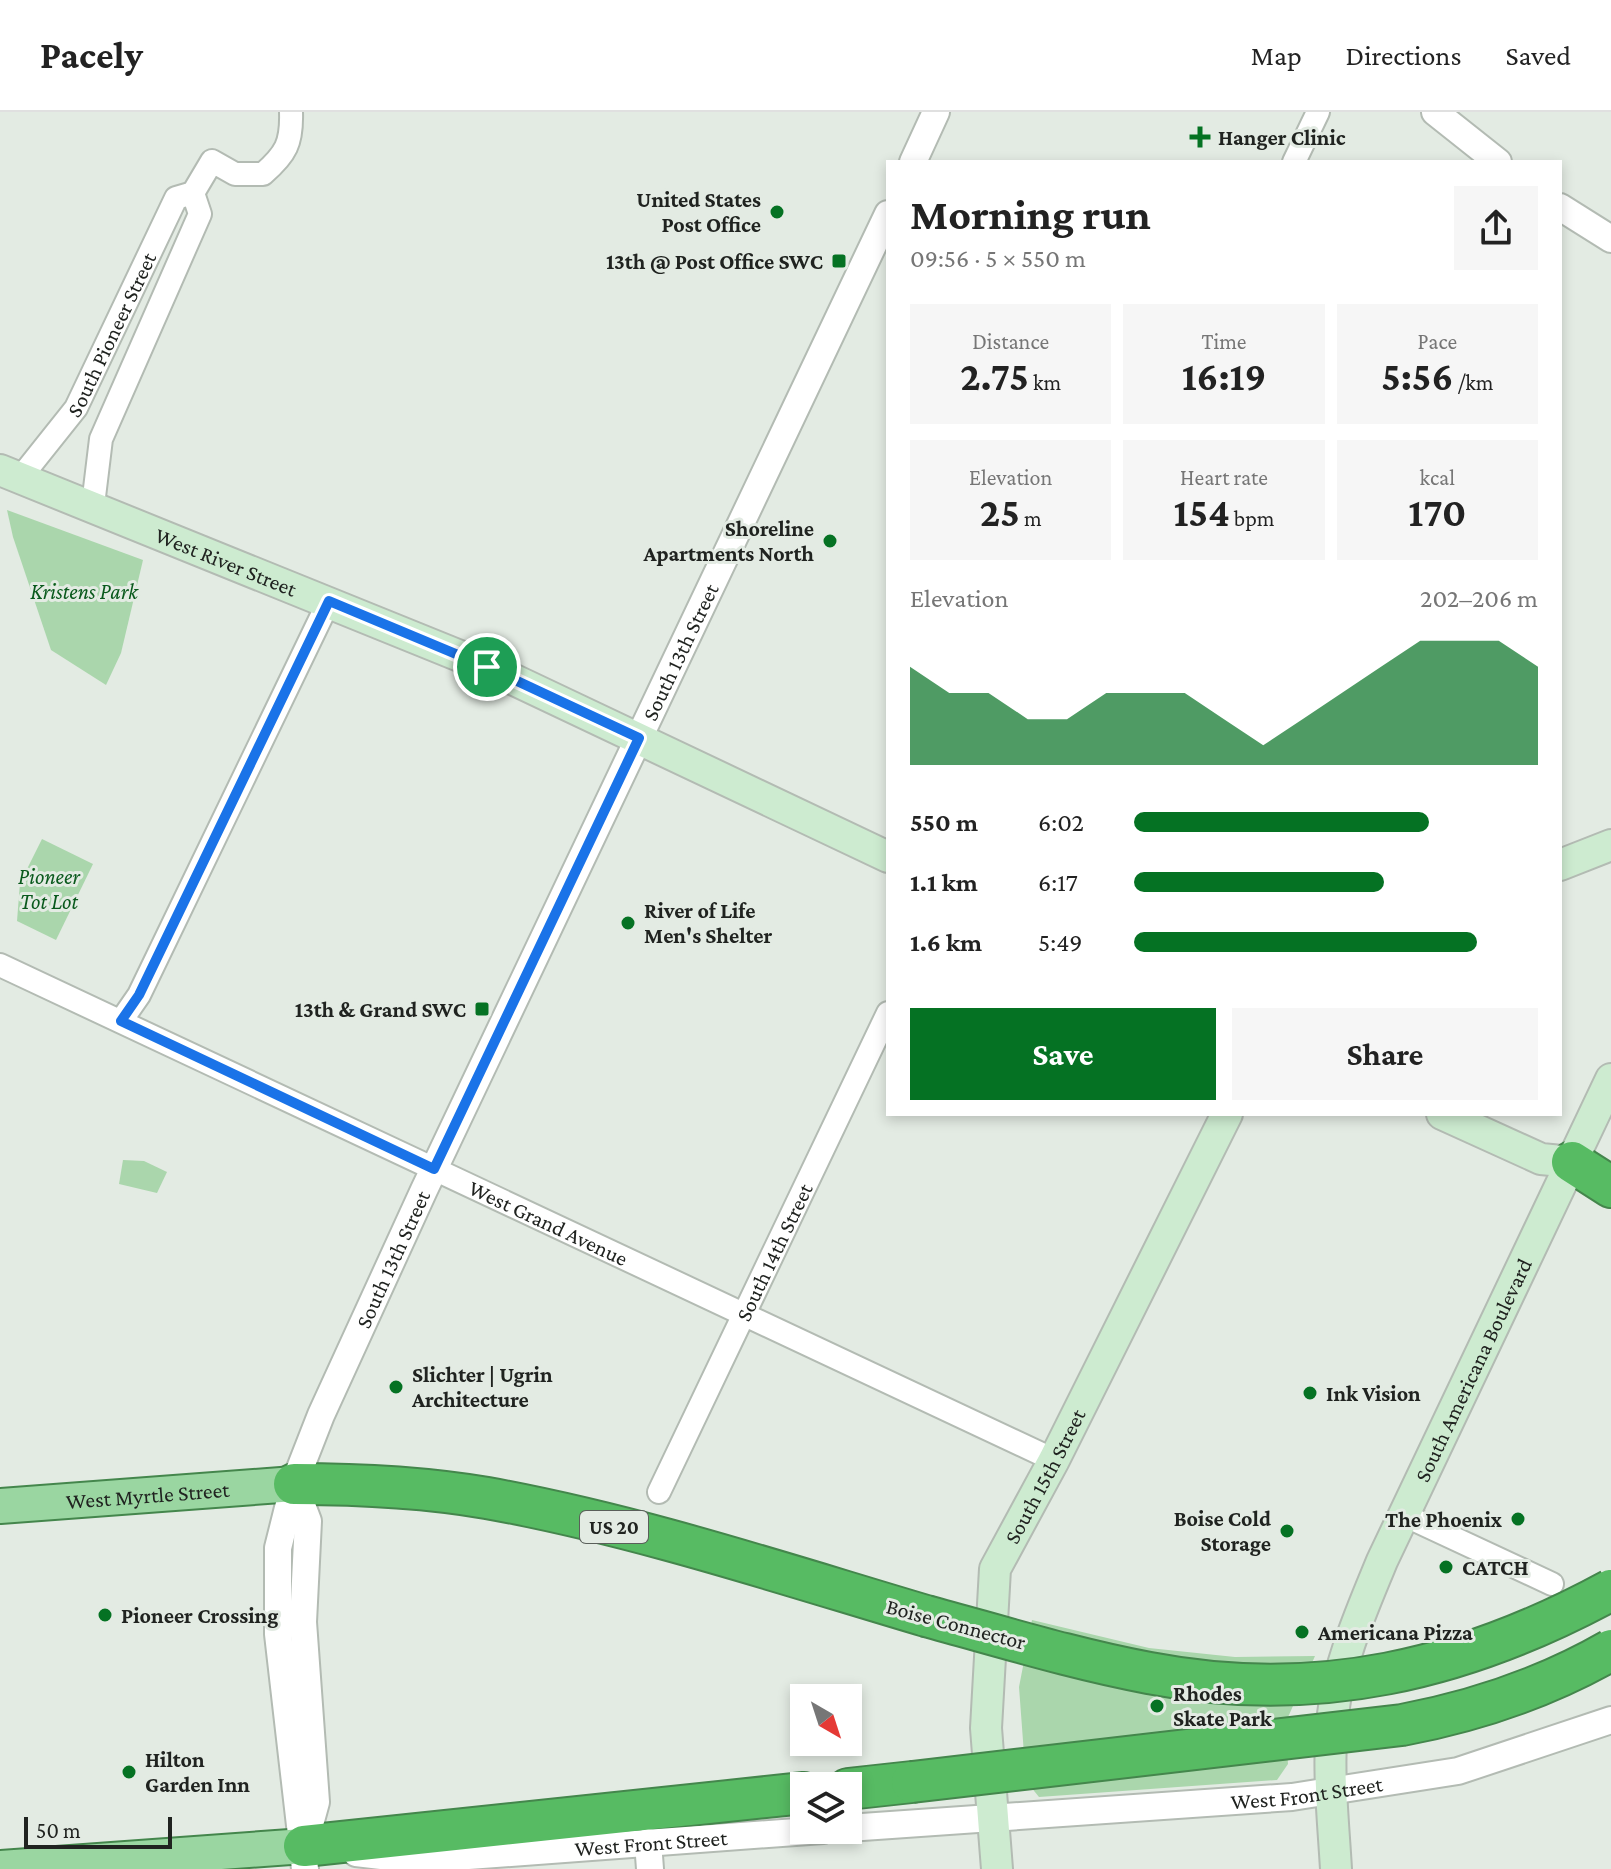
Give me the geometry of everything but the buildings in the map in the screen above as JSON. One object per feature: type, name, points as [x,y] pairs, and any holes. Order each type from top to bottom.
[{"type":"highway","points":[[1572,1162],[1611,1187]]},
{"type":"highway","name":"Boise Connector","points":[[294,1484],[393,1486],[485,1498],[569,1515],[1093,1661],[1151,1673],[1240,1684],[1313,1684],[1382,1675],[1440,1662],[1493,1646],[1557,1620],[1611,1590]]},
{"type":"highway","points":[[862,1787],[1386,1727],[1457,1715],[1512,1697],[1579,1668],[1611,1650]]},
{"type":"highway","points":[[305,1858],[790,1795]]},
{"type":"main road","name":"West River Street","points":[[10,473],[487,667],[886,856]]},
{"type":"main road","points":[[1562,864],[1611,845]]},
{"type":"main road","name":"South Americana Boulevard","points":[[1336,1869],[1329,1758],[1333,1710],[1352,1636],[1404,1515],[1611,1079]]},
{"type":"main road","name":"South 15th Street","points":[[997,1869],[986,1728],[995,1569],[1054,1460],[1226,1116]]},
{"type":"main road","points":[[1446,1116],[1541,1159],[1572,1162]]},
{"type":"main road","name":"West Myrtle Street","points":[[0,1506],[294,1484]]},
{"type":"main road","name":"West Front Street","points":[[0,1868],[305,1858]]},
{"type":"street","name":"South Pioneer Street","points":[[10,473],[76,408],[176,198],[193,193],[212,161],[235,174],[263,174],[282,157],[292,134],[291,112]]},
{"type":"street","points":[[914,160],[936,112]]},
{"type":"street","points":[[1295,160],[1318,112]]},
{"type":"street","points":[[1435,112],[1495,160]]},
{"type":"street","name":"South Pioneer Street","points":[[93,505],[101,439],[200,214],[193,193]]},
{"type":"street","points":[[1562,208],[1611,239]]},
{"type":"street","name":"South 13th Street","points":[[305,1858],[278,1634],[278,1548],[294,1484],[321,1415],[434,1169],[886,218]]},
{"type":"street","points":[[121,1021],[139,995],[329,601]]},
{"type":"street","name":"West Grand Avenue","points":[[0,965],[1054,1460]]},
{"type":"street","name":"South 14th Street","points":[[659,1492],[886,1017]]},
{"type":"street","points":[[1404,1515],[1552,1584]]},
{"type":"street","name":"West Front Street","points":[[862,1827],[1292,1797],[1458,1771],[1611,1720]]},
{"type":"street","name":"West Front Street","points":[[305,1858],[414,1860],[790,1832]]},
{"type":"street","points":[[648,1842],[650,1869]]},
{"type":"green space","name":"Kristens Park","points":[[7,510],[143,560],[121,653],[106,685],[51,650]]},
{"type":"green space","name":"Pioneer Tot Lot","points":[[42,839],[93,864],[56,940],[17,921],[20,883]]},
{"type":"green space","points":[[123,1160],[144,1161],[167,1172],[157,1193],[119,1184]]},
{"type":"green space","name":"Rhodes Skate Park","points":[[1032,1620],[1149,1648],[1235,1657],[1315,1656],[1285,1724],[1288,1764],[1277,1780],[1039,1797],[1026,1781],[1019,1687]]},
{"type":"place","name":"Hanger Clinic","points":[[1200,137]]},
{"type":"place","name":"United States Post Office","points":[[777,212]]},
{"type":"place","name":"13th @ Post Office SWC","points":[[839,261]]},
{"type":"place","name":"Shoreline Apartments North","points":[[830,541]]},
{"type":"place","name":"River of Life Men's Shelter","points":[[628,923]]},
{"type":"place","name":"13th & Grand SWC","points":[[482,1009]]},
{"type":"place","name":"Slichter | Ugrin Architecture","points":[[396,1387]]},
{"type":"place","name":"Ink Vision","points":[[1310,1393]]},
{"type":"place","name":"The Phoenix","points":[[1518,1519]]},
{"type":"place","name":"Boise Cold Storage","points":[[1287,1531]]},
{"type":"place","name":"CATCH","points":[[1446,1567]]},
{"type":"place","name":"Pioneer Crossing","points":[[105,1615]]},
{"type":"place","name":"Americana Pizza","points":[[1302,1632]]},
{"type":"place","name":"Rhodes Skate Park","points":[[1157,1706]]},
{"type":"place","name":"Hilton Garden Inn","points":[[129,1772]]},
{"type":"route","points":[[329,601],[487,667],[639,738],[434,1169],[121,1021],[139,995],[329,601]]}]
